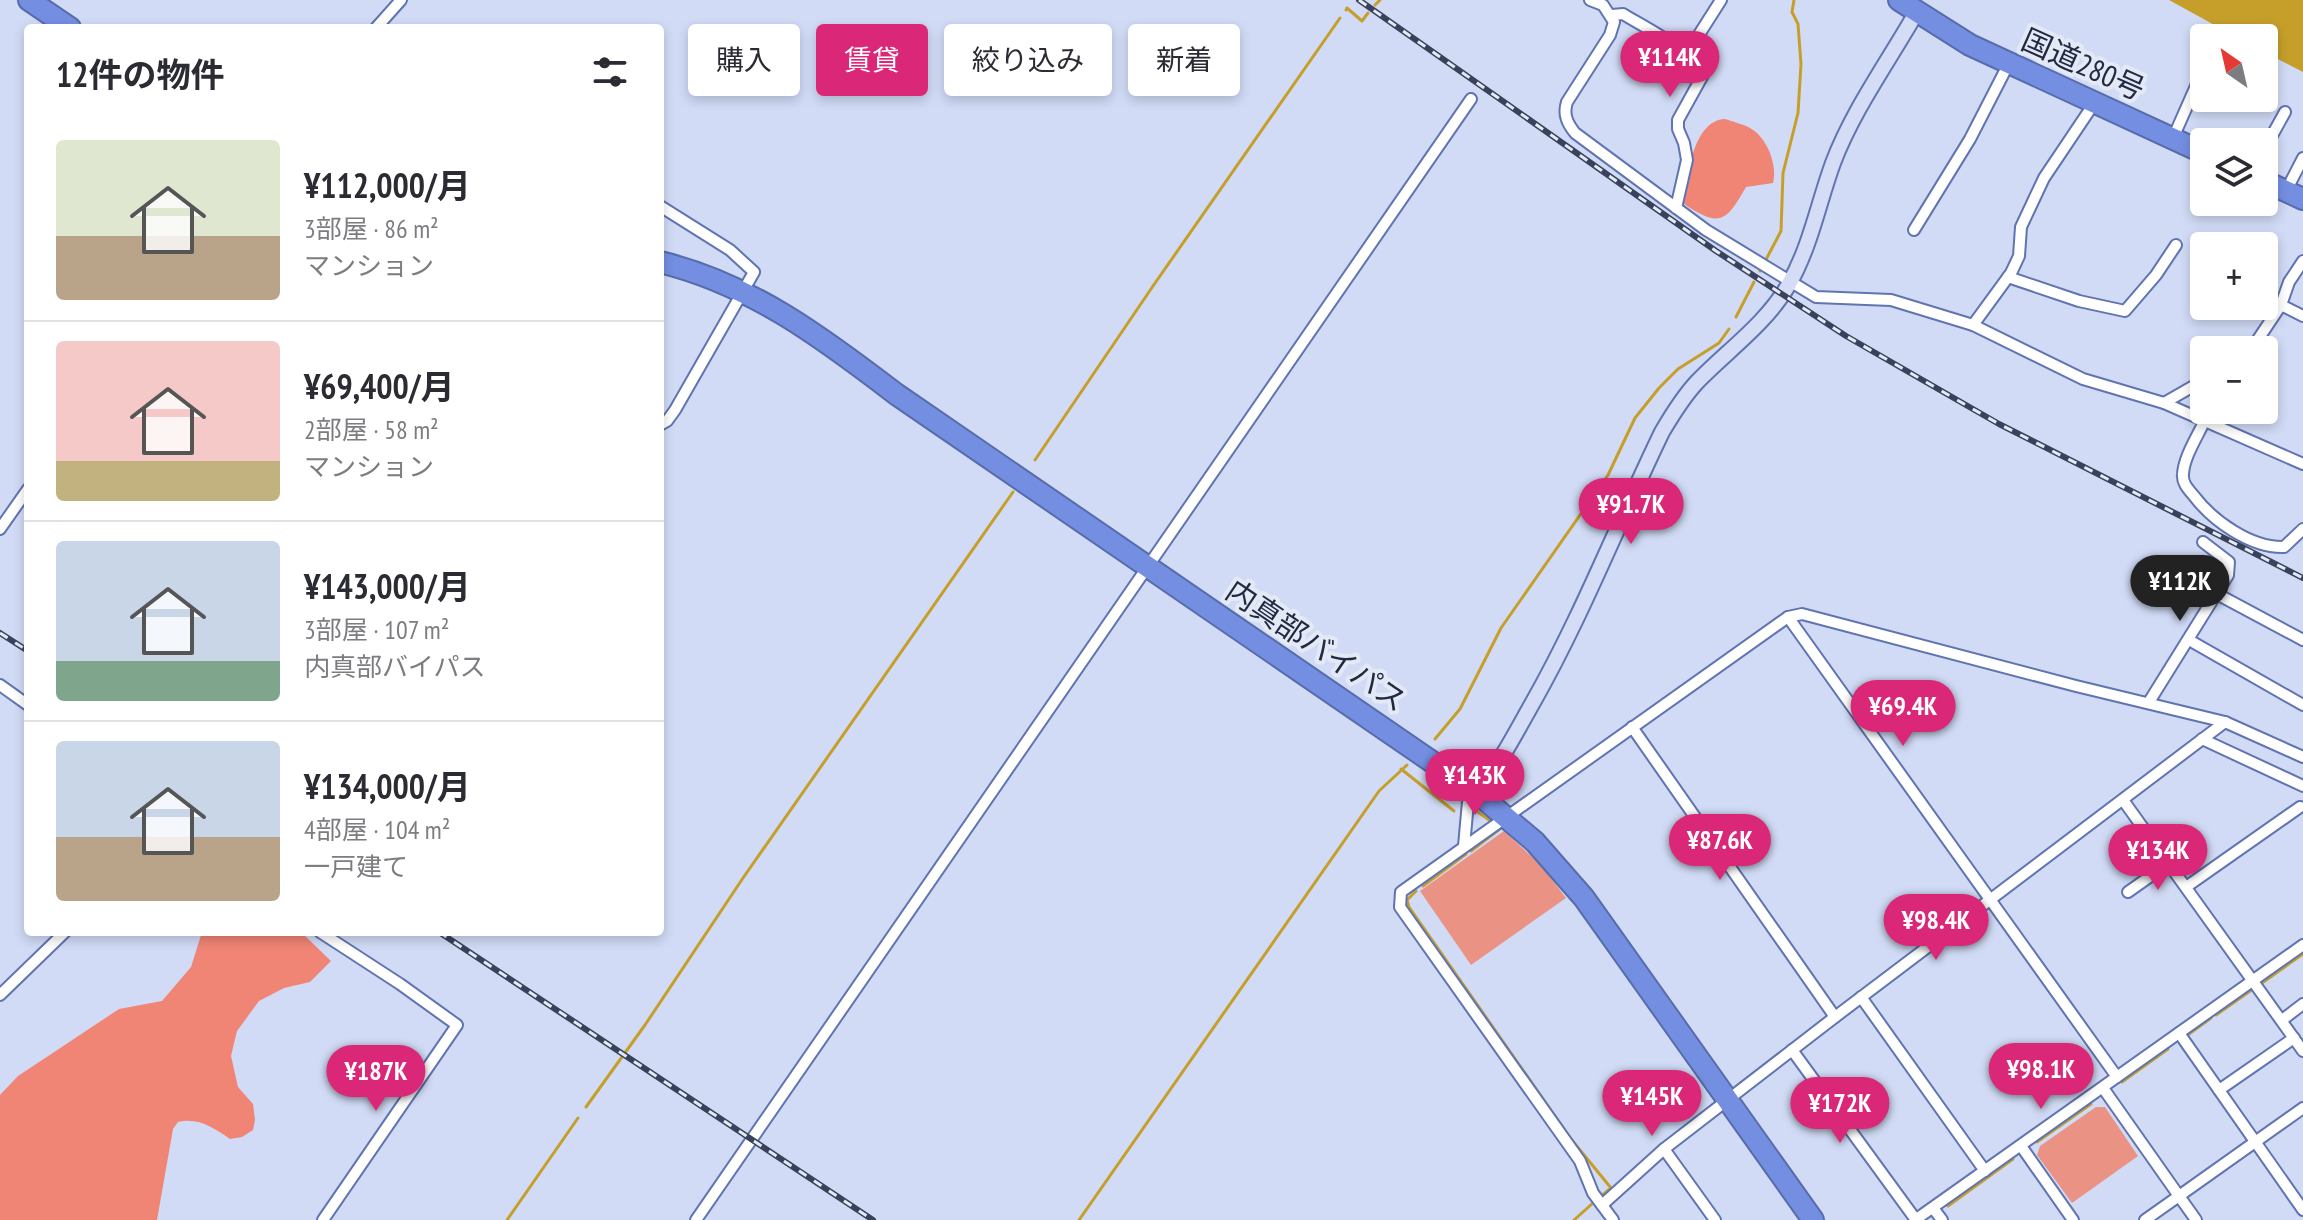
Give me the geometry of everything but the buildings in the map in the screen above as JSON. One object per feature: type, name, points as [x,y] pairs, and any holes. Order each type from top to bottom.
[{"type":"highway","points":[[29,0],[64,24]]},
{"type":"highway","name":"国道280号","points":[[1908,6],[2008,65],[2190,146]]},
{"type":"highway","name":"内真部バイパス","points":[[664,263],[744,292],[829,343],[896,394],[1507,816],[1535,842],[1584,898],[1813,1220]]},
{"type":"street","points":[[380,24],[401,0]]},
{"type":"street","points":[[1590,0],[1603,5],[1614,22],[1610,35],[1567,102],[1567,120],[1575,133],[1706,230],[1816,297],[1891,300],[1973,325],[2083,379],[2164,403],[2190,415]]},
{"type":"street","points":[[1686,55],[1721,0]]},
{"type":"street","points":[[1464,846],[1468,802],[1488,778],[1552,668],[1584,605],[1642,472],[1676,408],[1695,384],[1765,317],[1790,282],[1814,231],[1832,166],[1848,128],[1908,6]]},
{"type":"street","points":[[1612,15],[1623,14],[1703,69],[1704,73],[1678,120],[1687,160],[1676,208]]},
{"type":"street","points":[[1914,230],[1970,139],[2008,65]]},
{"type":"street","points":[[696,1220],[1471,99]]},
{"type":"street","points":[[2173,138],[2190,100]]},
{"type":"street","points":[[1973,325],[2008,277],[2019,256],[2021,227],[2044,178],[2095,102]]},
{"type":"street","points":[[2276,128],[2285,112]]},
{"type":"street","points":[[2294,195],[2303,158]]},
{"type":"street","points":[[664,209],[730,250],[754,272],[675,410],[664,423]]},
{"type":"street","points":[[2008,277],[2079,301],[2125,311],[2156,275],[2176,245]]},
{"type":"street","points":[[2260,336],[2281,305],[2289,282],[2303,261]]},
{"type":"street","points":[[2281,305],[2303,316]]},
{"type":"street","points":[[2164,403],[2190,388]]},
{"type":"street","points":[[2203,424],[2183,473],[2184,483],[2206,512],[2236,533],[2277,547],[2284,547],[2303,529]]},
{"type":"street","points":[[2209,424],[2303,464]]},
{"type":"street","points":[[0,529],[24,495]]},
{"type":"street","points":[[2149,702],[2228,575],[2229,562],[2203,542]]},
{"type":"street","points":[[2217,594],[2303,640]]},
{"type":"street","points":[[1613,1220],[1587,1182],[1580,1161],[1400,907],[1401,892],[1788,617],[1802,614],[2225,722],[2303,757]]},
{"type":"street","points":[[1788,617],[2117,1077]]},
{"type":"street","points":[[2189,640],[2303,705]]},
{"type":"street","points":[[0,685],[24,702]]},
{"type":"street","points":[[1602,1205],[1664,1149],[2225,722]]},
{"type":"street","points":[[1632,727],[1835,1017]]},
{"type":"street","points":[[2202,739],[2303,786]]},
{"type":"street","points":[[2123,800],[2303,1051]]},
{"type":"street","points":[[2186,887],[2300,807]]},
{"type":"street","points":[[2128,892],[2169,863]]},
{"type":"street","points":[[0,995],[61,936]]},
{"type":"street","points":[[323,1220],[457,1025],[326,936]]},
{"type":"street","points":[[1792,1050],[1915,1220],[2303,945]]},
{"type":"street","points":[[1861,997],[1985,1171]]},
{"type":"street","points":[[2282,1020],[2303,1004]]},
{"type":"street","points":[[2179,1033],[2303,1210]]},
{"type":"street","points":[[2219,1090],[2294,1038]]},
{"type":"street","points":[[2103,1088],[2196,1220]]},
{"type":"street","points":[[2145,1220],[2303,1108]]},
{"type":"street","points":[[2021,1146],[2073,1220]]},
{"type":"street","points":[[1664,1149],[1715,1220]]},
{"type":"street","points":[[1933,1208],[1942,1220]]},
{"type":"shaded area","points":[[2169,0],[2303,0],[2303,72],[2278,59],[2278,24],[2213,24]]},
{"type":"shaded area","points":[[1725,119],[1756,132],[1770,152],[1774,176],[1773,183],[1746,187],[1727,214],[1714,218],[1684,204],[1685,193],[1689,166],[1698,140],[1714,122]]},
{"type":"shaded area","points":[[1504,831],[1541,865],[1566,898],[1471,965],[1420,891]]},
{"type":"shaded area","points":[[201,936],[305,936],[331,961],[310,982],[284,988],[259,1001],[237,1031],[231,1056],[238,1087],[253,1104],[253,1130],[242,1137],[230,1139],[199,1122],[178,1122],[173,1129],[157,1220],[0,1220],[0,1095],[18,1076],[119,1009],[162,1001],[191,967]]},
{"type":"shaded area","points":[[2096,1107],[2105,1107],[2138,1156],[2072,1203],[2037,1155],[2040,1146]]},
{"type":"waterway","points":[[1375,5],[1380,0]]},
{"type":"waterway","points":[[1760,271],[1781,231],[1783,173],[1798,113],[1801,64],[1798,24],[1792,12],[1794,0]]},
{"type":"waterway","points":[[1346,10],[1362,21],[1368,13]]},
{"type":"waterway","points":[[1035,460],[1340,18]]},
{"type":"waterway","points":[[1736,317],[1754,282]]},
{"type":"waterway","points":[[1435,739],[1460,709],[1501,628],[1608,475],[1635,418],[1678,369],[1719,343],[1729,329]]},
{"type":"waterway","points":[[586,1107],[1013,492]]},
{"type":"waterway","points":[[1079,1220],[1379,791],[1407,765]]},
{"type":"waterway","points":[[1401,769],[1454,811]]},
{"type":"waterway","points":[[1475,810],[1492,822]]},
{"type":"waterway","points":[[1471,851],[1501,828]]},
{"type":"waterway","points":[[1423,886],[1466,854]]},
{"type":"waterway","points":[[1416,891],[1407,900],[1409,907],[1571,1139],[1611,1188],[1600,1197]]},
{"type":"waterway","points":[[2262,983],[2303,954]]},
{"type":"waterway","points":[[2216,1015],[2253,989]]},
{"type":"waterway","points":[[2189,1034],[2211,1018]]},
{"type":"waterway","points":[[2122,1082],[2168,1049]]},
{"type":"waterway","points":[[2037,1142],[2091,1104]]},
{"type":"waterway","points":[[507,1220],[578,1118]]},
{"type":"waterway","points":[[1948,1206],[2013,1159]]},
{"type":"waterway","points":[[1574,1220],[1594,1202]]},
{"type":"railway","points":[[1359,0],[1716,251],[1846,336],[1999,424],[2303,578]]},
{"type":"railway","points":[[0,633],[24,648]]},
{"type":"railway","points":[[445,936],[873,1220]]}]
